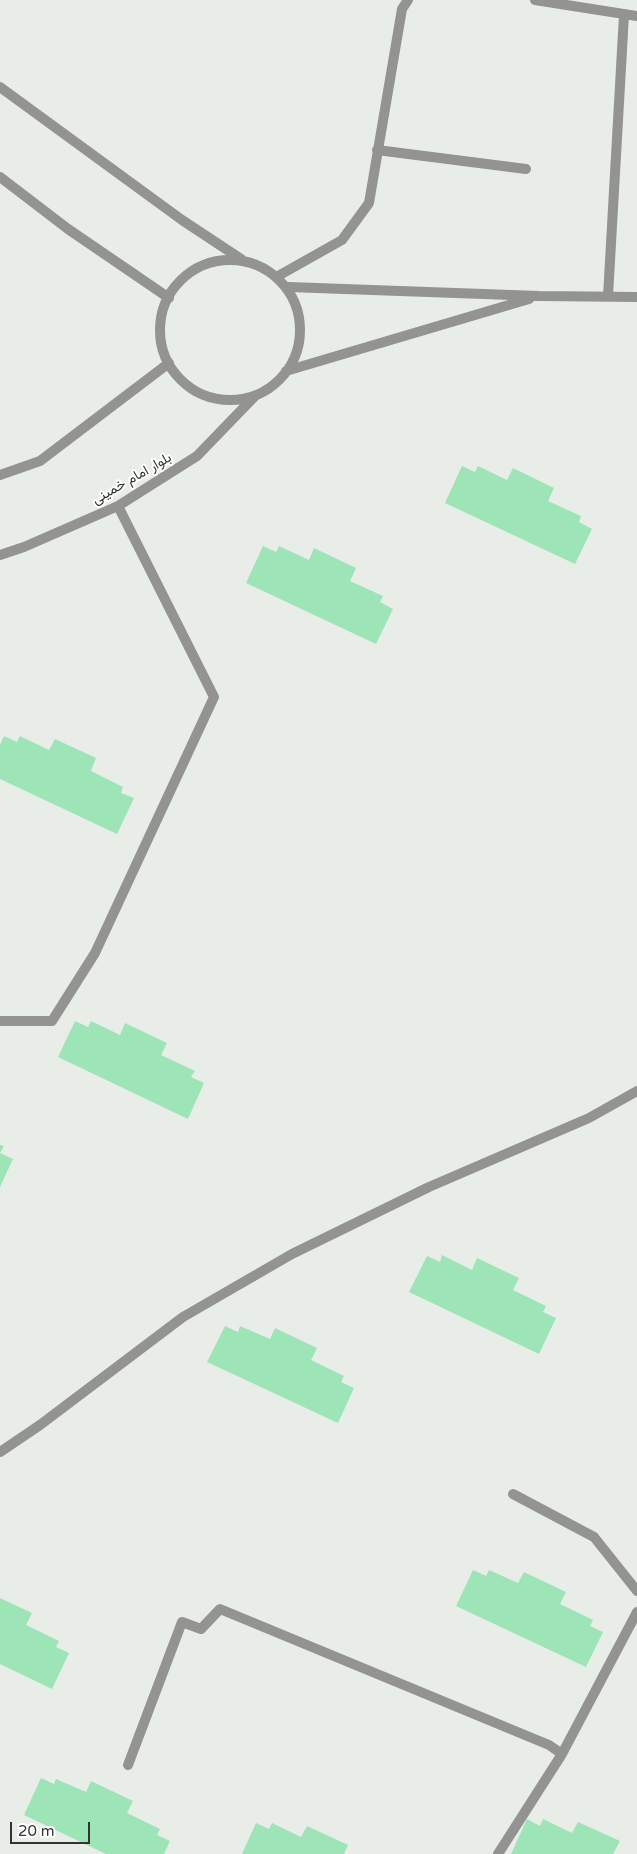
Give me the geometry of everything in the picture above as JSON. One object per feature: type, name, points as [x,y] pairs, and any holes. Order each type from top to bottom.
[{"type":"street","points":[[278,276],[342,240],[369,202],[402,9],[408,0]]},
{"type":"street","points":[[534,0],[637,16]]},
{"type":"street","points":[[608,296],[624,15]]},
{"type":"street","points":[[0,87],[182,220],[246,263]]},
{"type":"street","points":[[378,150],[526,169]]},
{"type":"street","points":[[0,177],[68,229],[168,298]]},
{"type":"street","points":[[231,260],[259,265],[278,276],[289,287],[300,324],[299,342],[294,358],[281,380],[263,392],[238,400],[215,398],[188,386],[172,370],[162,348],[160,329],[162,308],[177,283],[202,265],[231,260]]},
{"type":"street","points":[[289,287],[539,296],[637,297]]},
{"type":"street","points":[[286,371],[539,296]]},
{"type":"street","points":[[0,475],[40,461],[169,363]]},
{"type":"street","name":"بلوار امام خمینی","points":[[0,555],[24,547],[118,506],[197,456],[256,394]]},
{"type":"street","points":[[0,1021],[52,1021],[95,953],[214,696],[118,506]]},
{"type":"street","points":[[0,1452],[40,1426],[183,1317],[292,1254],[429,1187],[589,1118],[637,1091]]},
{"type":"street","points":[[513,1494],[594,1538],[637,1592]]},
{"type":"street","points":[[128,1765],[182,1622],[201,1629],[220,1609],[549,1745],[562,1754]]},
{"type":"street","points":[[498,1854],[562,1754],[637,1612]]},
{"type":"building","points":[[462,466],[475,472],[478,466],[507,480],[513,468],[554,488],[548,501],[581,516],[579,522],[592,529],[575,564],[445,503]]},
{"type":"building","points":[[263,546],[276,552],[279,546],[309,560],[314,548],[356,568],[350,581],[383,596],[380,602],[393,609],[376,644],[246,583]]},
{"type":"building","points":[[4,736],[17,742],[20,736],[49,750],[55,739],[96,758],[91,771],[123,787],[121,793],[134,798],[117,834],[0,779],[0,745]]},
{"type":"building","points":[[75,1021],[88,1027],[91,1021],[120,1035],[125,1023],[167,1043],[161,1055],[195,1071],[191,1077],[204,1083],[188,1119],[58,1057]]},
{"type":"building","points":[[0,1145],[4,1146],[0,1153]]},
{"type":"building","points":[[0,1153],[13,1159],[0,1187]]},
{"type":"building","points":[[442,1255],[472,1270],[477,1258],[519,1278],[513,1290],[546,1306],[543,1312],[556,1318],[539,1354],[409,1292],[427,1256],[440,1262]]},
{"type":"building","points":[[225,1326],[238,1332],[240,1326],[270,1339],[275,1328],[317,1348],[311,1360],[344,1376],[341,1382],[354,1388],[338,1423],[207,1362]]},
{"type":"building","points":[[473,1570],[486,1576],[489,1570],[518,1583],[524,1572],[566,1592],[560,1604],[593,1620],[590,1626],[603,1632],[586,1667],[456,1606]]},
{"type":"building","points":[[0,1598],[32,1613],[26,1625],[59,1641],[56,1647],[69,1653],[52,1689],[0,1664]]},
{"type":"building","points":[[41,1778],[54,1784],[56,1779],[86,1792],[91,1781],[133,1801],[127,1813],[160,1829],[157,1835],[170,1841],[164,1854],[106,1854],[24,1815]]},
{"type":"building","points":[[527,1819],[540,1826],[543,1819],[572,1833],[578,1822],[620,1841],[613,1854],[511,1854]]},
{"type":"building","points":[[256,1823],[269,1829],[272,1823],[301,1837],[307,1826],[348,1845],[344,1854],[242,1854]]}]
